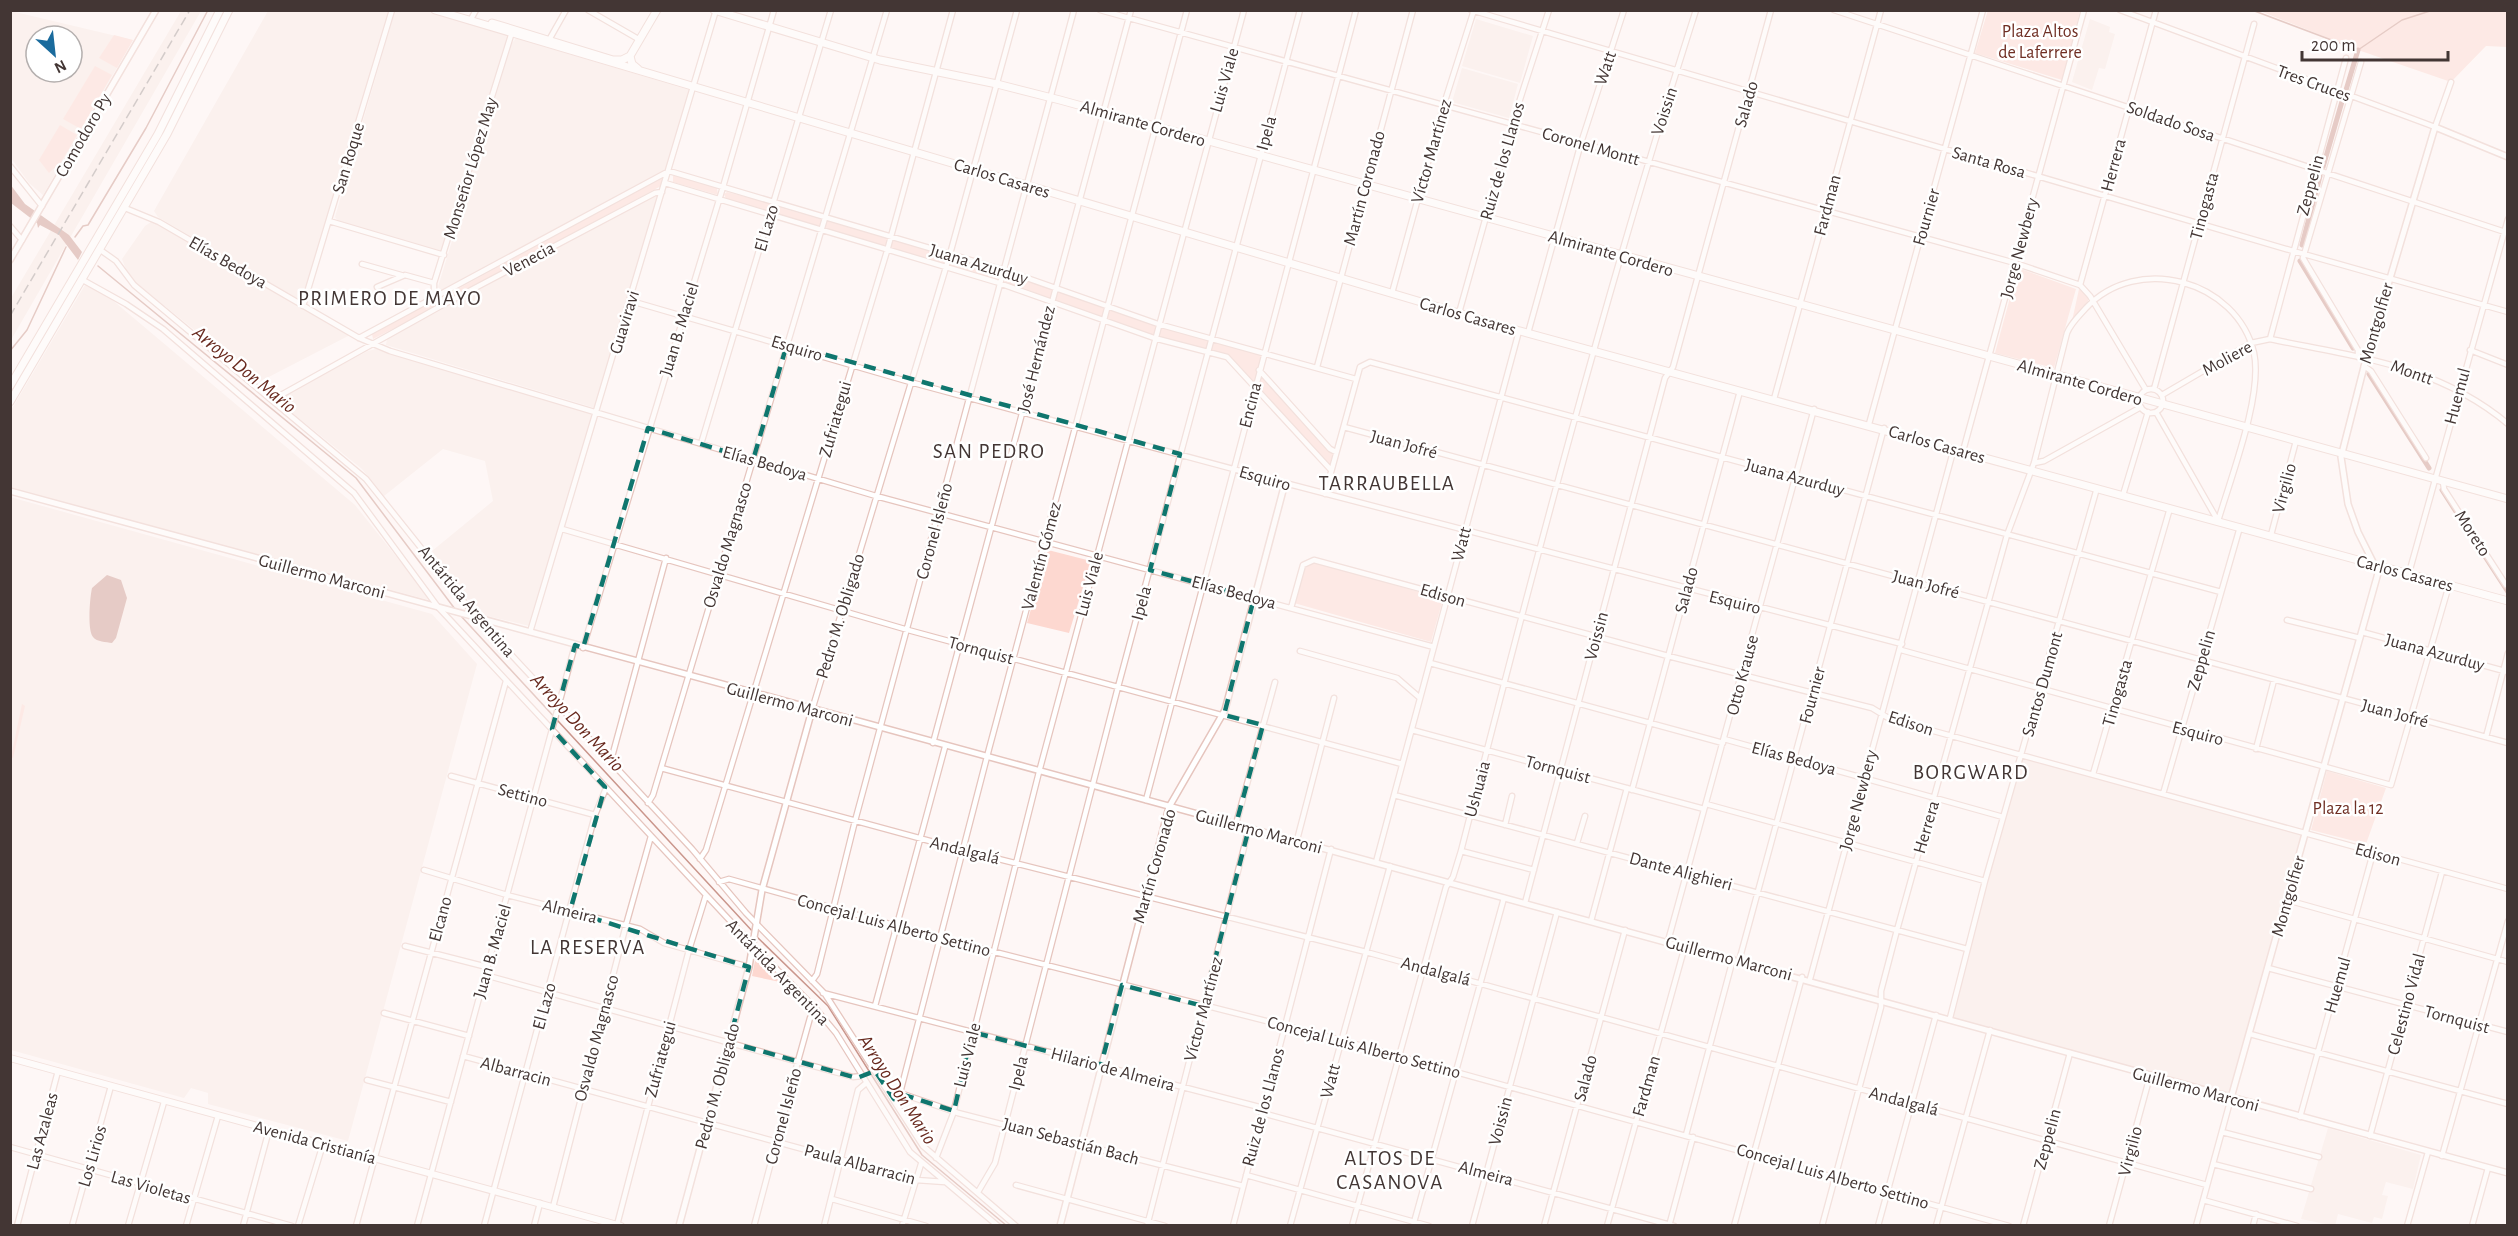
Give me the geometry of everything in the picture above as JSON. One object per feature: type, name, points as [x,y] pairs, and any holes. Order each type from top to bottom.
[{"type":"main road","points":[[10,386],[91,256],[101,231],[177,99],[220,10]]},
{"type":"main road","points":[[91,256],[99,249],[186,101],[229,10]]},
{"type":"main road","name":"Carlos Casares","points":[[435,10],[473,16]]},
{"type":"main road","name":"Carlos Casares","points":[[450,10],[473,16],[512,32],[640,71],[1519,331],[2031,467],[2097,488],[2508,601]]},
{"type":"main road","points":[[640,71],[632,64],[630,56],[657,10]]},
{"type":"main road","name":"Almirante Cordero","points":[[716,11],[873,58],[997,84],[1156,126],[1698,278],[2508,499]]},
{"type":"main road","name":"Carlos Casares","points":[[512,32],[549,40],[613,60],[622,60],[630,56]]},
{"type":"main road","points":[[99,249],[101,231]]},
{"type":"main road","points":[[10,402],[81,279],[86,264]]},
{"type":"main road","name":"Avenida Cristianía","points":[[10,1058],[619,1225]]},
{"type":"street","name":"Comodoro Py","points":[[10,260],[156,10]]},
{"type":"street","name":"San Roque","points":[[303,306],[392,10]]},
{"type":"street","points":[[549,40],[566,10]]},
{"type":"street","points":[[588,10],[640,40]]},
{"type":"street","name":"Juan B. Maciel","points":[[582,648],[723,187],[774,10]]},
{"type":"street","name":"El Lazo","points":[[701,444],[831,10]]},
{"type":"street","name":"Osvaldo Magnasco","points":[[648,803],[662,768],[887,10]]},
{"type":"street","name":"Zufriategui","points":[[700,859],[706,850],[891,237],[953,10]]},
{"type":"street","name":"Pedro M. Obligado","points":[[679,1226],[749,966],[762,890],[786,802],[950,254],[1017,10]]},
{"type":"street","name":"Coronel Isleño","points":[[812,981],[817,974],[855,821],[1074,10]]},
{"type":"street","name":"Coronel Montt","points":[[1100,10],[1920,236],[2015,263],[2080,285]]},
{"type":"street","name":"José Hernández","points":[[933,743],[1023,412],[1054,288],[1131,10]]},
{"type":"street","name":"Valentín Gómez","points":[[900,1094],[1013,658],[1187,10]]},
{"type":"street","name":"Luis Viale","points":[[936,1158],[954,1111],[972,1032],[1065,672],[1182,232],[1244,10]]},
{"type":"street","name":"Ipela","points":[[978,1192],[993,1168],[1005,1124],[1118,687],[1300,10]]},
{"type":"street","name":"Encina","points":[[1146,800],[1356,10]]},
{"type":"street","name":"Martín Coronado","points":[[1317,367],[1339,278],[1413,10]]},
{"type":"street","name":"Ruiz de los Llanos","points":[[1459,313],[1512,124],[1549,10]]},
{"type":"street","name":"Watt","points":[[1528,333],[1581,143],[1624,10]]},
{"type":"street","name":"Voissin","points":[[1595,350],[1647,162],[1696,10]]},
{"type":"street","name":"Salado","points":[[1671,371],[1771,10]]},
{"type":"street","name":"Soldado Sosa","points":[[1834,10],[2505,232]]},
{"type":"street","name":"Fardman","points":[[1774,399],[1881,10]]},
{"type":"street","name":"Fournier","points":[[1869,424],[1983,10]]},
{"type":"street","name":"Jorge Newbery","points":[[1964,451],[2084,10]]},
{"type":"street","name":"Tres Cruces","points":[[2120,10],[2434,127],[2508,157]]},
{"type":"street","name":"Herrera","points":[[2080,285],[2156,10]]},
{"type":"street","name":"Guaviravi","points":[[530,632],[716,11]]},
{"type":"street","name":"Santa Rosa","points":[[1473,11],[2293,252],[2508,312]]},
{"type":"street","name":"Víctor Martínez","points":[[1392,293],[1444,105],[1473,11]]},
{"type":"street","name":"Tinogasta","points":[[2154,389],[2254,24]]},
{"type":"street","name":"Monseñor López May","points":[[440,307],[435,297],[434,283],[512,32]]},
{"type":"street","name":"Zeppelin","points":[[2276,312],[2346,58]]},
{"type":"street","name":"Zeppelin","points":[[2305,255],[2361,62]]},
{"type":"street","name":"Montgolfier","points":[[2196,1226],[2361,635],[2377,565],[2358,532],[2348,504],[2342,453],[2388,278],[2434,127],[2451,82]]},
{"type":"street","points":[[10,166],[42,207]]},
{"type":"street","name":"Juana Azurduy","points":[[669,171],[1004,270],[1158,324],[1356,379],[1362,364],[1370,362],[2221,592]]},
{"type":"street","name":"Venecia","points":[[359,338],[669,171]]},
{"type":"street","name":"Juana Azurduy","points":[[665,183],[886,251],[1001,283],[1154,338],[1230,359],[1331,470]]},
{"type":"street","name":"Venecia","points":[[272,400],[440,307],[655,193],[662,192]]},
{"type":"street","name":"Elías Bedoya","points":[[124,207],[159,222],[373,344],[876,496],[1434,647]]},
{"type":"street","name":"Huemul","points":[[2409,573],[2508,219]]},
{"type":"street","points":[[329,221],[444,255]]},
{"type":"street","points":[[10,226],[22,240]]},
{"type":"street","name":"Antártida Argentina","points":[[99,249],[116,261],[134,285],[366,479],[477,618],[700,859],[755,923],[823,993],[919,1140],[936,1158],[1016,1226]]},
{"type":"street","points":[[2305,255],[2304,264],[2358,350],[2358,357]]},
{"type":"street","points":[[362,264],[434,283]]},
{"type":"street","points":[[377,287],[401,275]]},
{"type":"street","name":"Antártida Argentina","points":[[81,279],[126,304],[163,329],[354,494],[438,607],[706,896],[816,1009],[836,1033],[865,1084],[910,1152],[921,1164],[998,1226]]},
{"type":"street","points":[[2093,301],[2121,286],[2144,279],[2183,281],[2200,288],[2225,305],[2242,325],[2251,344],[2256,384],[2218,521]]},
{"type":"street","points":[[2080,285],[2093,301],[2146,390]]},
{"type":"street","name":"Esquiro","points":[[631,301],[787,344],[910,382],[1613,571],[1832,626],[1969,669],[2391,785],[2413,718]]},
{"type":"street","name":"Herrera","points":[[1822,1226],[1881,1006],[1880,999],[1897,930],[2007,535],[2031,467],[2069,328],[2093,301]]},
{"type":"street","name":"Moliere","points":[[2162,395],[2251,344],[2270,339],[2276,312]]},
{"type":"street","name":"Watt","points":[[1376,862],[1519,331]]},
{"type":"street","name":"Montt","points":[[2270,339],[2416,371],[2459,392],[2508,424]]},
{"type":"street","name":"Ushuaia","points":[[1352,1226],[1423,968],[1461,851],[1595,350]]},
{"type":"street","points":[[2470,350],[2508,365]]},
{"type":"street","points":[[2364,366],[2371,371],[2426,458]]},
{"type":"street","points":[[1259,370],[1330,449],[1336,452]]},
{"type":"street","name":"Voissin","points":[[1525,903],[1665,378],[1671,371]]},
{"type":"street","points":[[1325,494],[1356,379]]},
{"type":"street","points":[[2154,389],[2162,395],[2163,404],[2156,412],[2148,412],[2141,407],[2140,398],[2146,390],[2154,389]]},
{"type":"street","name":"Salado","points":[[1591,921],[1650,723],[1740,391]]},
{"type":"street","points":[[2031,467],[2141,407]]},
{"type":"street","name":"Otto Krause","points":[[1668,941],[1814,409]]},
{"type":"street","points":[[2123,495],[2148,412]]},
{"type":"street","points":[[2156,412],[2218,521]]},
{"type":"street","name":"Juan Jofré","points":[[1344,427],[2508,743]]},
{"type":"street","name":"Fournier","points":[[1686,1135],[1832,626],[1884,428]]},
{"type":"street","name":"Virgilio","points":[[2271,535],[2296,441]]},
{"type":"street","name":"Jorge Newbery","points":[[1810,979],[1902,647],[1954,448]]},
{"type":"street","name":"Moreto","points":[[2443,482],[2444,489],[2506,585]]},
{"type":"street","name":"Martín Coronado","points":[[1060,1226],[1169,807],[1223,714],[1285,483]]},
{"type":"street","name":"Santos Dumont","points":[[1950,1018],[1966,963],[1967,950],[1985,881],[2097,488]]},
{"type":"street","name":"Guillermo Marconi","points":[[10,491],[945,747],[1810,979],[2150,1076],[2508,1173]]},
{"type":"street","name":"Tinogasta","points":[[2093,774],[2170,508]]},
{"type":"street","name":"Zeppelin","points":[[2163,794],[2240,527]]},
{"type":"street","name":"Tornquist","points":[[562,529],[908,630],[1402,764]]},
{"type":"street","points":[[608,759],[613,753],[666,558]]},
{"type":"street","name":"Edison","points":[[1291,608],[1303,565],[1314,560],[1522,618],[1872,708],[1882,714],[2022,756],[2508,889]]},
{"type":"street","points":[[2413,718],[2449,585]]},
{"type":"street","name":"Juana Azurduy","points":[[2287,620],[2432,651],[2505,671]]},
{"type":"street","points":[[558,704],[574,645]]},
{"type":"street","points":[[1300,651],[1397,678],[1420,698]]},
{"type":"street","points":[[2486,737],[2508,653]]},
{"type":"street","name":"Elías Bedoya","points":[[1430,663],[1650,723],[1795,758],[2003,817]]},
{"type":"street","points":[[2256,749],[2274,680]]},
{"type":"street","name":"Elcano","points":[[356,1226],[506,681]]},
{"type":"street","points":[[1236,824],[1275,682]]},
{"type":"street","points":[[1297,840],[1334,698]]},
{"type":"street","name":"Juan B. Maciel","points":[[417,1226],[558,704]]},
{"type":"street","name":"Tornquist","points":[[1412,730],[1630,789],[1847,841],[1985,881]]},
{"type":"street","points":[[876,1006],[945,747]]},
{"type":"street","name":"Andalgalá","points":[[662,768],[920,839],[1366,952],[1709,1049],[2207,1185]]},
{"type":"street","name":"Settino","points":[[451,776],[595,815]]},
{"type":"street","name":"El Lazo","points":[[484,1226],[595,815],[606,788]]},
{"type":"street","name":"Dante Alighieri","points":[[1394,795],[1757,891],[1967,950]]},
{"type":"street","points":[[1505,825],[1512,796]]},
{"type":"street","points":[[1577,843],[1585,816]]},
{"type":"street","name":"Víctor Martínez","points":[[1147,1223],[1249,828]]},
{"type":"street","name":"Osvaldo Magnasco","points":[[553,1207],[651,836]]},
{"type":"street","name":"Ruiz de los Llanos","points":[[1233,1226],[1331,849]]},
{"type":"street","points":[[1461,851],[1534,870]]},
{"type":"street","name":"Huemul","points":[[2300,1117],[2373,853]]},
{"type":"street","name":"Watt","points":[[1290,1226],[1390,866]]},
{"type":"street","name":"Almeira","points":[[424,870],[507,895],[626,925],[644,931],[664,943],[749,966]]},
{"type":"street","name":"Celestino Vidal","points":[[2370,1136],[2442,872]]},
{"type":"street","name":"Concejal Luis Alberto Settino","points":[[719,882],[729,879],[762,890],[993,952],[1399,1055],[2008,1226]]},
{"type":"street","name":"Zufriategui","points":[[619,1225],[647,1107],[689,950],[706,896]]},
{"type":"street","points":[[1414,1224],[1504,898]]},
{"type":"street","points":[[2287,900],[2508,962]]},
{"type":"street","name":"Voissin","points":[[1472,1226],[1557,912]]},
{"type":"street","points":[[2442,1156],[2508,921]]},
{"type":"street","name":"Salado","points":[[1544,1226],[1624,930]]},
{"type":"street","points":[[405,946],[488,967]]},
{"type":"street","name":"Fardman","points":[[1607,1226],[1685,946]]},
{"type":"street","name":"Tornquist","points":[[2268,968],[2508,1032]]},
{"type":"street","points":[[485,975],[853,1077],[861,1076]]},
{"type":"street","points":[[1734,1226],[1802,977]]},
{"type":"street","name":"Hilario de Almeira","points":[[823,993],[1101,1065],[1263,1110]]},
{"type":"street","points":[[807,1002],[811,1017]]},
{"type":"street","name":"Coronel Isleño","points":[[754,1226],[798,1061],[811,1017],[816,1009]]},
{"type":"street","name":"Albarracin","points":[[384,1013],[469,1036]]},
{"type":"street","points":[[1878,1226],[1936,1014]]},
{"type":"street","points":[[1936,1226],[1990,1030]]},
{"type":"street","points":[[2250,1034],[2508,1104]]},
{"type":"street","name":"Zeppelin","points":[[2023,1226],[2070,1053]]},
{"type":"street","name":"Albarracin","points":[[463,1056],[776,1142]]},
{"type":"street","name":"Las Azaleas","points":[[17,1226],[58,1071]]},
{"type":"street","name":"Virgilio","points":[[2109,1226],[2150,1076]]},
{"type":"street","points":[[367,1080],[451,1102]]},
{"type":"street","points":[[824,1226],[858,1090],[865,1084]]},
{"type":"street","name":"Los Lirios","points":[[72,1226],[111,1086]]},
{"type":"street","points":[[894,1099],[900,1094]]},
{"type":"street","name":"Juan Sebastián Bach","points":[[900,1094],[954,1111],[1243,1186]]},
{"type":"street","points":[[128,1226],[164,1102]]},
{"type":"street","name":"Almeira","points":[[1263,1110],[1318,1128],[1671,1225]]},
{"type":"street","points":[[186,1226],[218,1116]]},
{"type":"street","points":[[243,1226],[269,1130]]},
{"type":"street","points":[[2222,1132],[2319,1157]]},
{"type":"street","points":[[1671,1225],[1693,1137]]},
{"type":"street","name":"Paula Albarracin","points":[[776,1142],[916,1180],[945,1182]]},
{"type":"street","points":[[298,1226],[323,1144]]},
{"type":"street","name":"Las Violetas","points":[[10,1147],[292,1226]]},
{"type":"street","points":[[2407,1226],[2428,1152]]},
{"type":"street","points":[[902,1226],[921,1164]]},
{"type":"street","points":[[2213,1164],[2311,1189]]},
{"type":"street","points":[[2472,1226],[2488,1168]]},
{"type":"street","points":[[1246,1175],[1414,1224],[1429,1226]]},
{"type":"street","points":[[1017,1185],[1147,1223],[1166,1226]]},
{"type":"street","points":[[832,1199],[926,1226]]},
{"type":"street","points":[[2203,1200],[2297,1226]]},
{"type":"street","points":[[534,1226],[540,1203]]},
{"type":"street","points":[[2253,1226],[2256,1214]]},
{"type":"street","points":[[590,1226],[592,1218]]},
{"type":"highlighted area","points":[[787,344],[1180,454],[1150,570],[1254,598],[1224,715],[1263,725],[1236,824],[1249,828],[1203,1006],[1122,985],[1101,1065],[972,1032],[954,1111],[901,1094],[894,1099],[875,1071],[857,1078],[729,1042],[749,967],[570,911],[605,787],[552,729],[575,645],[583,648],[648,428],[753,460]]},
{"type":"shaded area","points":[[11,11],[66,24],[24,24],[24,84],[84,84],[84,28],[133,40],[43,195],[29,183],[11,158]]},
{"type":"shaded area","points":[[181,11],[201,11],[11,340],[11,298]]},
{"type":"shaded area","points":[[268,11],[390,11],[304,297],[299,300],[158,217],[154,211]]},
{"type":"shaded area","points":[[395,11],[426,11],[507,34],[508,37],[444,249],[440,251],[339,222],[335,217]]},
{"type":"shaded area","points":[[1476,19],[1533,36],[1520,83],[1462,66]]},
{"type":"shaded area","points":[[2090,19],[2110,27],[2109,32],[2115,34],[2105,69],[2099,68],[2092,90],[2072,82]]},
{"type":"shaded area","points":[[516,38],[689,90],[669,168],[442,292],[438,287],[512,43]]},
{"type":"shaded area","points":[[1462,68],[1518,84],[1509,118],[1452,102]]},
{"type":"shaded area","points":[[10,184],[25,204],[69,235],[82,252],[78,260],[59,235],[40,225],[38,228],[37,223],[11,203]]},
{"type":"shaded area","points":[[654,196],[659,197],[595,408],[386,345],[387,339]]},
{"type":"shaded area","points":[[151,222],[168,229],[350,335],[259,382],[135,282],[127,272],[122,259],[145,226]]},
{"type":"shaded area","points":[[85,285],[110,298],[355,505],[429,600],[11,489],[10,412]]},
{"type":"shaded area","points":[[376,349],[598,416],[534,627],[479,614],[432,551],[493,501],[485,461],[443,449],[384,496],[362,469],[280,403],[281,397],[368,351]]},
{"type":"shaded area","points":[[10,497],[432,614],[477,664],[348,1141],[208,1104],[208,1093],[191,1088],[184,1098],[11,1050]]},
{"type":"shaded area","points":[[107,575],[121,580],[127,598],[116,638],[112,643],[99,641],[93,637],[90,621],[92,588]]},
{"type":"shaded area","points":[[2022,756],[2306,834],[2231,1098],[1950,1018],[1967,949]]},
{"type":"shaded area","points":[[2328,1128],[2421,1155],[2413,1189],[2386,1182],[2382,1195],[2388,1196],[2382,1219],[2374,1217],[2372,1223],[2338,1214],[2335,1226],[2301,1219]]},
{"type":"green space","name":"Plaza Altos de Laferrere","points":[[1988,10],[2080,11],[2062,80],[1975,53]]},
{"type":"green space","points":[[2260,11],[2507,11],[2507,47],[2486,46],[2451,82],[2358,50]]},
{"type":"green space","points":[[114,35],[133,40],[117,68],[99,58]]},
{"type":"green space","points":[[95,66],[112,75],[81,129],[63,119]]},
{"type":"green space","points":[[60,125],[77,135],[57,169],[54,168],[49,173],[39,160]]},
{"type":"green space","points":[[673,176],[717,188],[718,195],[673,182]]},
{"type":"green space","points":[[663,177],[663,185],[446,301],[442,300],[443,297]]},
{"type":"green space","points":[[727,192],[769,203],[770,206],[767,210],[726,199],[724,194]]},
{"type":"green space","points":[[778,207],[1004,272],[1161,327],[1262,354],[1259,370],[1330,449],[1336,452],[1333,469],[1228,354],[1156,337],[1000,280],[823,230],[777,213]]},
{"type":"green space","points":[[2018,268],[2076,289],[2054,368],[1995,353]]},
{"type":"green space","points":[[2079,289],[2088,296],[2088,301],[2072,321]]},
{"type":"green space","points":[[430,302],[436,303],[436,307],[373,339],[372,334]]},
{"type":"green space","points":[[1048,550],[1091,561],[1069,633],[1027,623]]},
{"type":"green space","points":[[1315,562],[1443,599],[1431,642],[1294,603],[1303,573],[1310,564]]},
{"type":"green space","points":[[22,704],[25,706],[13,758],[11,757]]},
{"type":"green space","name":"Plaza la 12","points":[[2327,771],[2386,788],[2366,844],[2311,830]]},
{"type":"green space","points":[[757,950],[777,972],[780,982],[752,976]]},
{"type":"waterway","points":[[75,237],[83,226],[88,225],[146,128],[208,10]]},
{"type":"waterway","points":[[2252,10],[2358,50],[2402,20],[2433,10]]},
{"type":"waterway","points":[[2346,90],[2358,50]]},
{"type":"waterway","points":[[2323,167],[2343,98]]},
{"type":"waterway","points":[[2302,245],[2320,176]]},
{"type":"waterway","points":[[10,351],[27,330],[66,247]]},
{"type":"waterway","points":[[2300,261],[2353,348]]},
{"type":"waterway","name":"Arroyo Don Mario","points":[[98,266],[356,478],[455,609]]},
{"type":"waterway","points":[[2369,374],[2429,468]]},
{"type":"waterway","points":[[2442,490],[2508,592]]},
{"type":"waterway","name":"Arroyo Don Mario","points":[[460,615],[754,933]]},
{"type":"waterway","name":"Arroyo Don Mario","points":[[757,937],[828,1006],[922,1155],[1007,1226]]},
{"type":"railway","points":[[10,316],[190,10]]},
{"type":"district","name":"PRIMERO DE MAYO","points":[[390,298]]},
{"type":"district","name":"SAN PEDRO","points":[[989,451]]},
{"type":"district","name":"TARRAUBELLA","points":[[1387,483]]},
{"type":"district","name":"BORGWARD","points":[[1971,772]]},
{"type":"district","name":"LA RESERVA","points":[[588,947]]},
{"type":"district","name":"ALTOS DE CASANOVA","points":[[1390,1170]]}]
